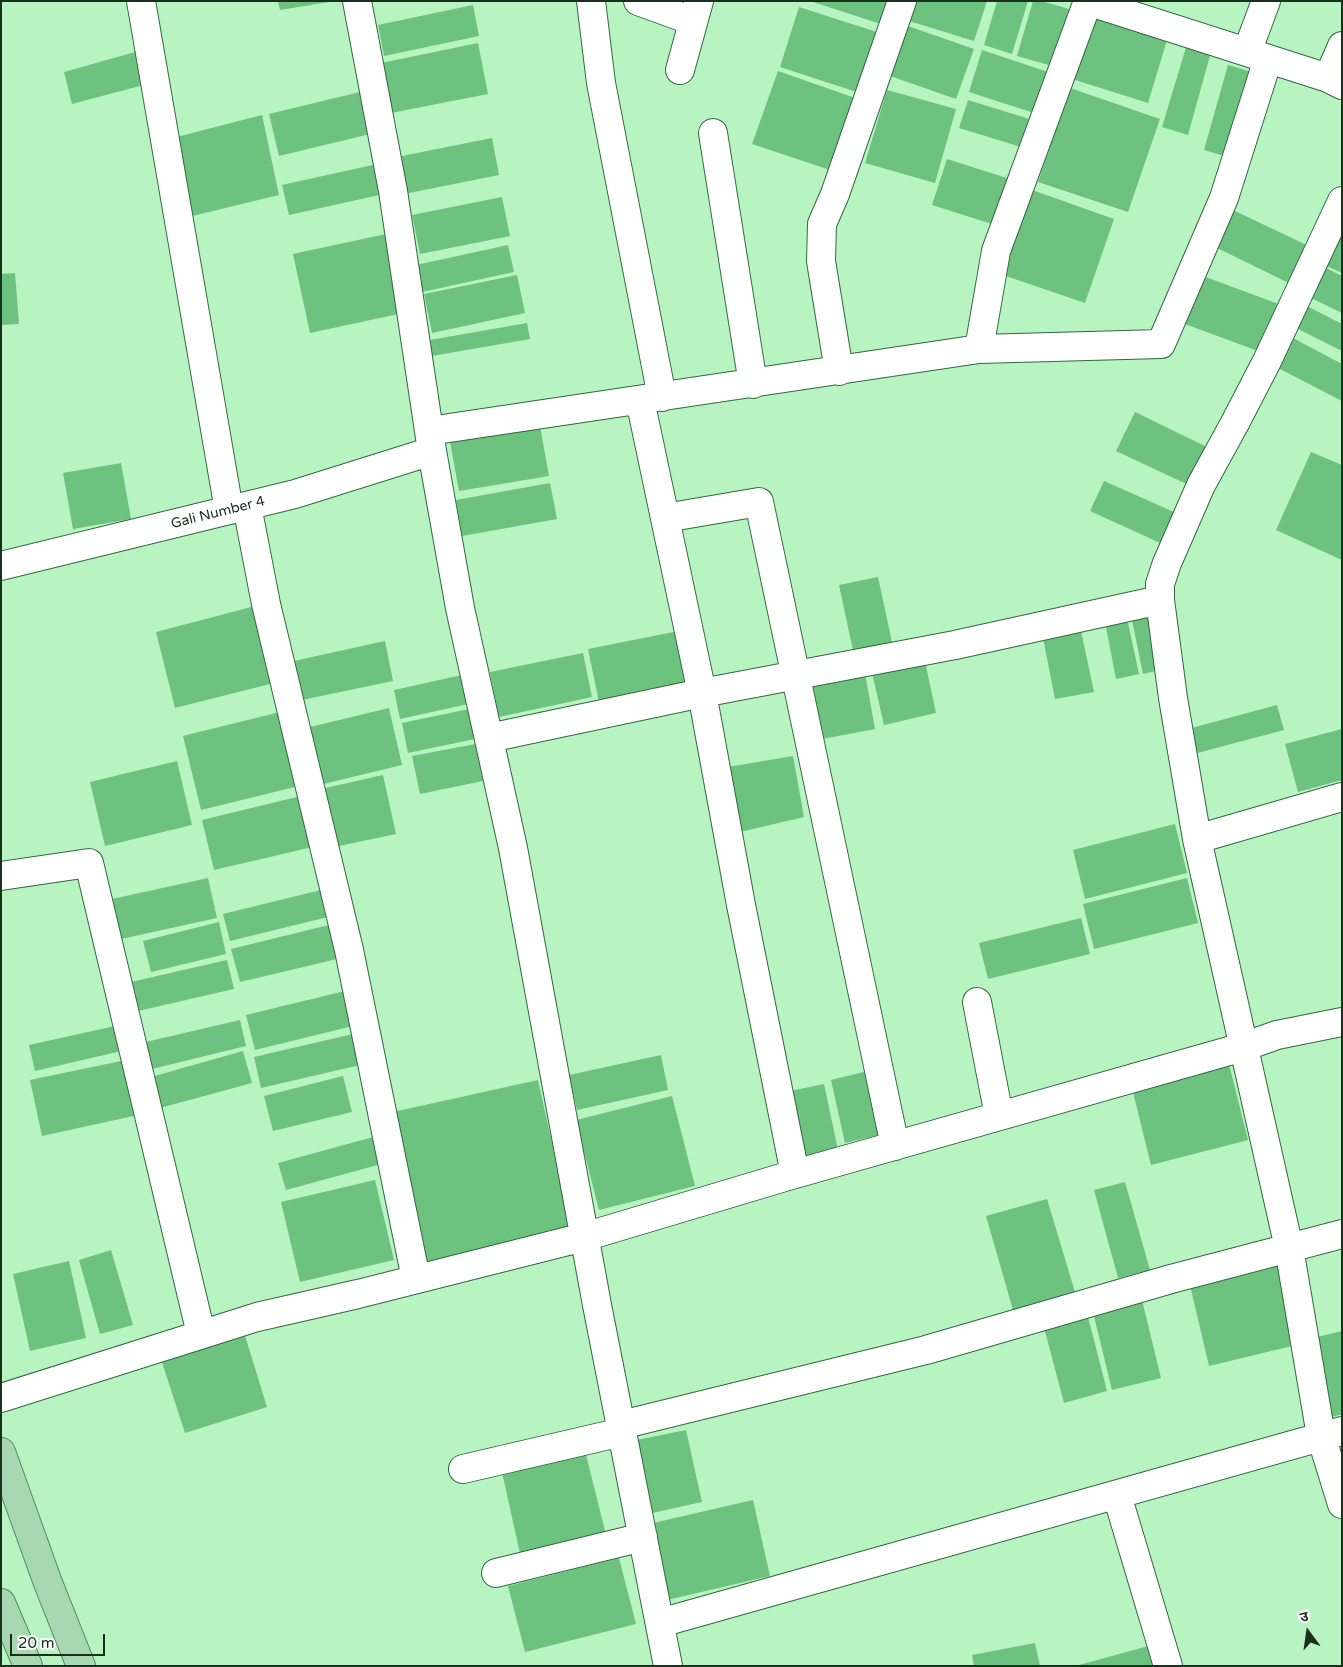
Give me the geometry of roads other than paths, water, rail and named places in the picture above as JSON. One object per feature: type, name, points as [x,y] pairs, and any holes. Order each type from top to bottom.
[{"type":"main road","points":[[1,1452],[80,1666]]},
{"type":"main road","points":[[1,1602],[28,1666]]},
{"type":"street","points":[[141,1],[238,508],[266,604],[349,950],[416,1279]]},
{"type":"street","points":[[356,1],[393,191],[431,441],[460,608],[513,848],[584,1237],[668,1666]]},
{"type":"street","points":[[591,1],[601,83],[651,398],[665,518],[702,693],[741,905],[795,1174]]},
{"type":"street","points":[[638,1],[696,11],[680,70]]},
{"type":"street","points":[[839,371],[821,261],[822,224],[835,194],[902,1]]},
{"type":"street","points":[[979,349],[996,251],[1087,1],[1153,11],[1257,56],[1335,82],[1342,46]]},
{"type":"street","points":[[1257,56],[1266,1]]},
{"type":"street","name":"Gali Number 4","points":[[1,566],[296,494],[431,441],[651,398],[979,349],[1160,344],[1224,198],[1257,56]]},
{"type":"street","points":[[713,133],[753,384]]},
{"type":"street","points":[[1342,201],[1263,370],[1201,484],[1160,584],[1160,600],[1173,698],[1197,839],[1331,1434],[1342,1504]]},
{"type":"street","points":[[665,518],[759,502],[896,1146]]},
{"type":"street","points":[[489,738],[702,693],[955,645],[1160,600]]},
{"type":"street","points":[[1197,839],[1342,797]]},
{"type":"street","points":[[1,876],[89,863],[201,1334]]},
{"type":"street","points":[[977,1002],[999,1116]]},
{"type":"street","points":[[1,1398],[257,1317],[584,1237],[795,1174],[1243,1047],[1277,1035],[1342,1022]]},
{"type":"street","points":[[463,1469],[926,1350],[1171,1279],[1342,1234]]},
{"type":"street","points":[[660,1623],[1331,1434]]},
{"type":"street","points":[[1117,1495],[1168,1666]]},
{"type":"street","points":[[496,1573],[643,1538]]}]
